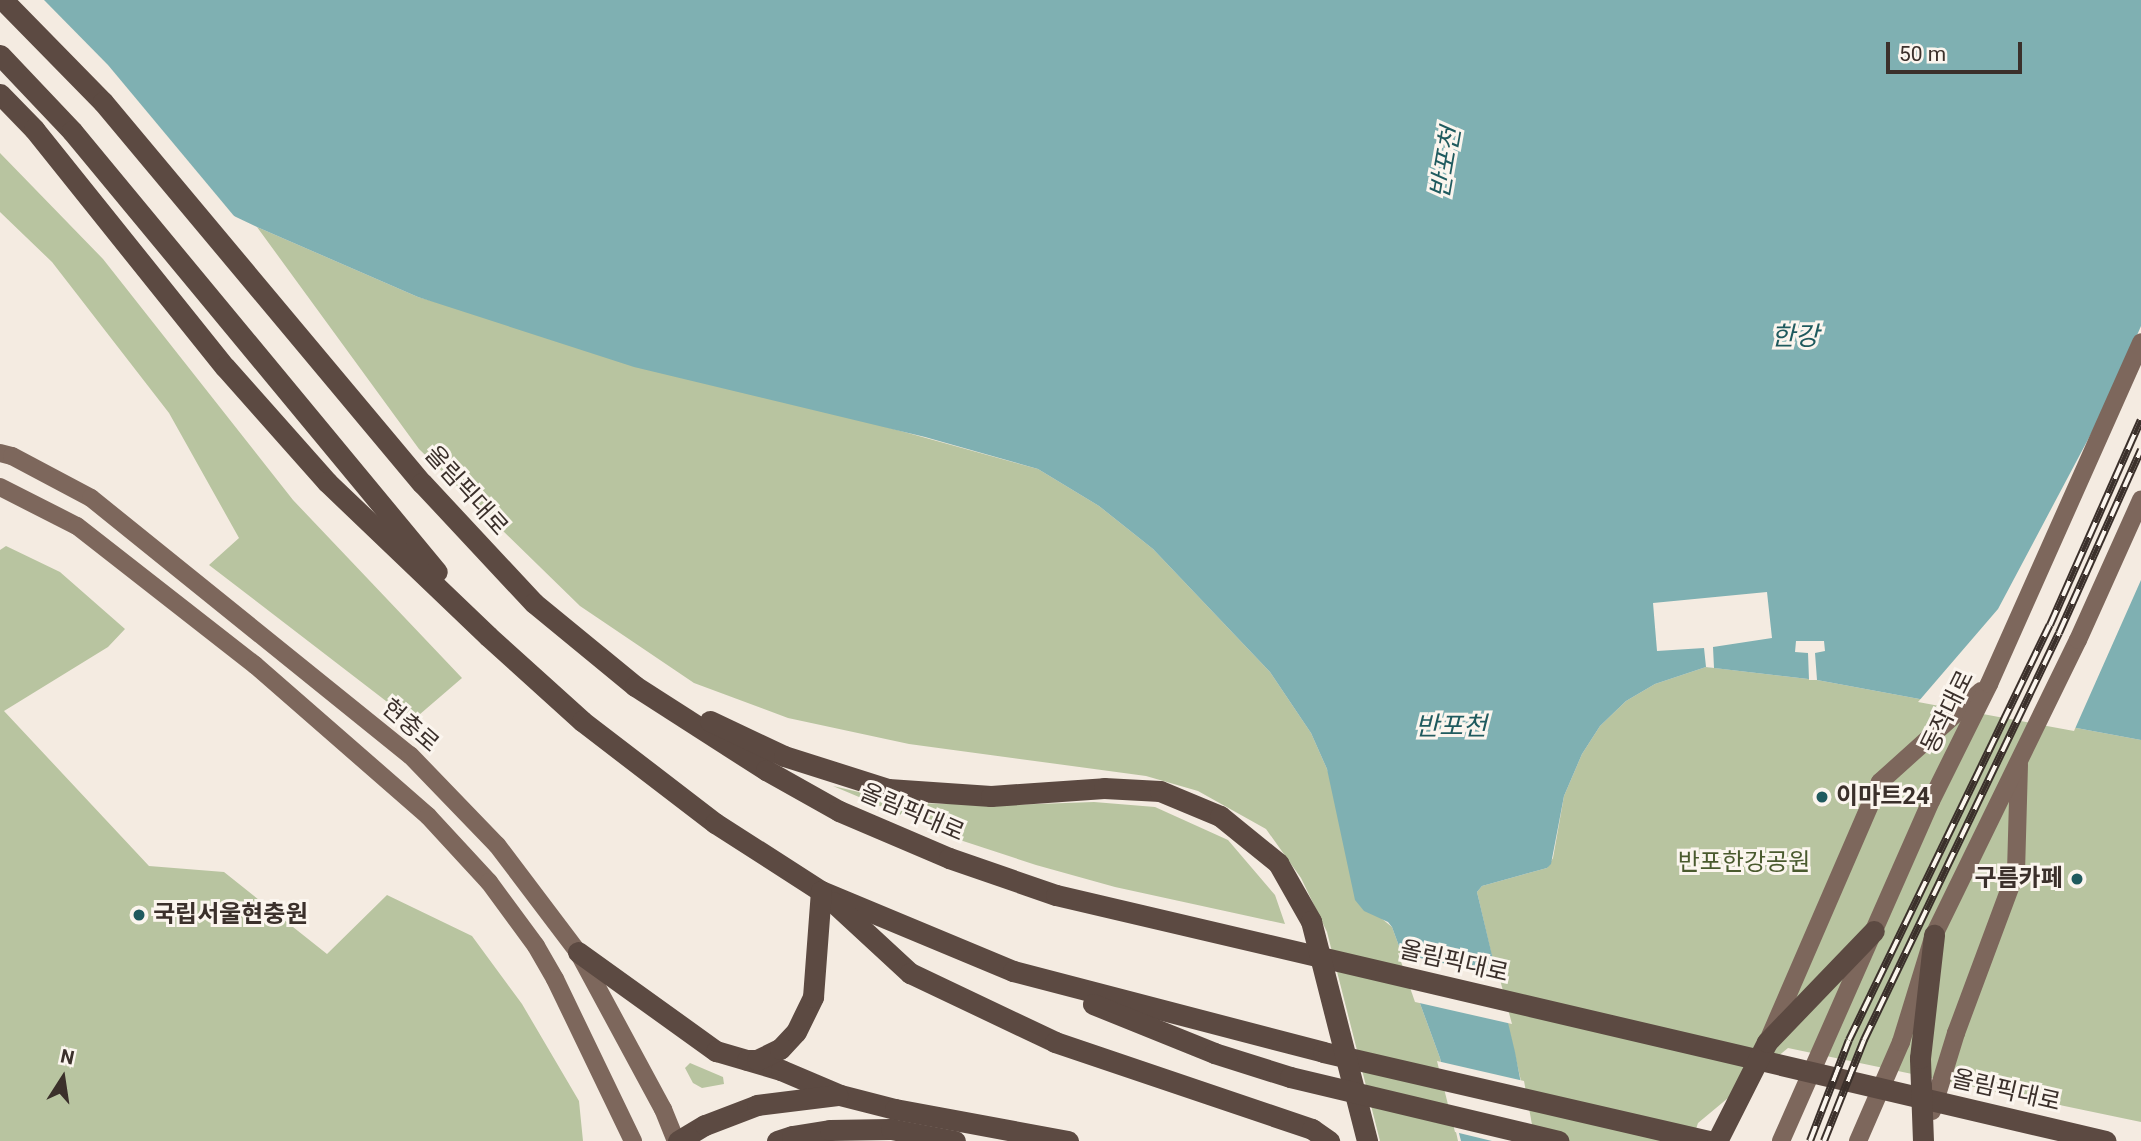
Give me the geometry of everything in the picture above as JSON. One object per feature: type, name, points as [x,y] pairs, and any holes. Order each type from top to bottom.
[{"type":"highway","name":"올림픽대로","points":[[3,0],[103,102],[422,483],[534,603],[635,686],[766,770],[839,811],[948,858],[1056,895],[2106,1141]]},
{"type":"highway","points":[[0,55],[72,131],[488,636]]},
{"type":"highway","points":[[0,94],[34,129],[225,367],[327,482],[488,636],[582,721],[715,823],[821,891],[1214,1053],[1332,1088],[1558,1141]]},
{"type":"highway","points":[[635,686],[784,756],[888,789],[991,796],[1104,788],[1160,791],[1220,816],[1278,863],[1311,921],[1367,1141]]},
{"type":"highway","points":[[744,1061],[757,1060],[780,1049],[796,1032],[813,997],[821,891]]},
{"type":"highway","points":[[821,891],[910,974],[1055,1042],[1312,1129],[1329,1141]]},
{"type":"highway","points":[[1717,1141],[1767,1042],[1874,931]]},
{"type":"highway","points":[[1923,1140],[1920,1058],[1934,935]]},
{"type":"highway","points":[[578,952],[706,1044],[744,1061],[781,1070],[840,1094],[895,1108],[1068,1141]]},
{"type":"highway","points":[[1013,971],[1323,1052],[1709,1141]]},
{"type":"highway","points":[[677,1141],[705,1125],[757,1105],[840,1094]]},
{"type":"highway","points":[[778,1141],[830,1130],[891,1129],[948,1140]]},
{"type":"main road","name":"동작대로","points":[[1781,1141],[1931,801],[1989,684],[2141,342]]},
{"type":"main road","name":"현충로","points":[[0,453],[12,456],[91,498],[410,755],[498,845],[578,952],[663,1109],[677,1141]]},
{"type":"main road","points":[[0,487],[78,526],[255,665],[428,816],[489,882],[536,946],[555,979],[633,1141]]},
{"type":"main road","points":[[1858,1141],[1900,1042],[1934,935],[2020,760],[2141,500]]},
{"type":"main road","points":[[1767,1042],[1880,782],[1989,684]]},
{"type":"main road","points":[[1923,1140],[1956,1033],[2016,873],[2020,760]]},
{"type":"green space","points":[[0,153],[103,259],[293,500],[462,678],[412,721],[209,565],[239,538],[169,413],[52,262],[0,212]]},
{"type":"green space","points":[[257,227],[418,297],[1038,469],[1099,506],[1153,549],[1270,672],[1311,733],[1327,769],[1381,918],[1392,927],[1440,1058],[1458,1141],[1380,1141],[1327,932],[1301,878],[1266,829],[1198,791],[1146,776],[909,744],[788,718],[694,683],[580,606],[419,449]]},
{"type":"green space","name":"국립서울현충원","points":[[6,546],[60,572],[125,629],[108,647],[4,711],[149,866],[224,872],[327,954],[387,895],[472,936],[522,1004],[579,1101],[583,1141],[0,1141],[0,550]]},
{"type":"green space","name":"반포한강공원","points":[[1706,667],[1817,680],[2141,740],[2141,1122],[1788,1048],[1698,1123],[1692,1141],[1535,1141],[1477,892],[1482,886],[1547,868],[1553,858],[1564,796],[1582,754],[1600,726],[1626,701],[1655,684]]},
{"type":"green space","points":[[833,786],[906,803],[1007,805],[1094,802],[1155,807],[1228,840],[1275,895],[1285,924],[1115,887],[1036,865],[963,841]]},
{"type":"green space","points":[[690,1063],[723,1077],[724,1084],[702,1088],[693,1083],[685,1068]]},
{"type":"water","name":"한강","points":[[0,0],[2141,0],[2141,740],[1817,680],[1706,667],[1655,684],[1626,701],[1600,726],[1582,754],[1564,796],[1551,864],[1547,868],[1482,886],[1477,892],[1515,1052],[1532,1141],[1461,1141],[1440,1058],[1392,927],[1388,922],[1364,911],[1355,900],[1327,769],[1311,733],[1270,672],[1153,549],[1099,506],[1038,469],[925,437],[634,367],[418,297],[257,227],[97,151]]},
{"type":"pier","points":[[0,0],[44,0],[108,65],[239,222],[95,154],[0,99]]},
{"type":"pier","points":[[2141,326],[2141,580],[2074,731],[1918,702],[1998,609],[2110,398]]},
{"type":"pier","points":[[1767,592],[1772,638],[1713,647],[1714,668],[1706,667],[1704,648],[1657,651],[1653,603]]},
{"type":"pier","points":[[1796,641],[1824,641],[1825,651],[1815,653],[1817,680],[1809,680],[1808,653],[1795,652]]},
{"type":"pier","points":[[1398,953],[1499,976],[1512,1024],[1415,1002]]},
{"type":"pier","points":[[1437,1061],[1524,1081],[1535,1141],[1492,1141],[1455,1132]]},
{"type":"railway","points":[[1810,1141],[1849,1040],[2050,625],[2141,420]]},
{"type":"railway","points":[[1824,1141],[1864,1040],[2059,633],[2141,450]]},
{"type":"place","name":"이마트24","points":[[1822,797]]},
{"type":"place","name":"구름카페","points":[[2077,879]]},
{"type":"place","name":"국립서울현충원","points":[[139,915]]},
{"type":"water label","name":"반포천","points":[[1446,163]]},
{"type":"water label","name":"반포천","points":[[1451,727]]}]
